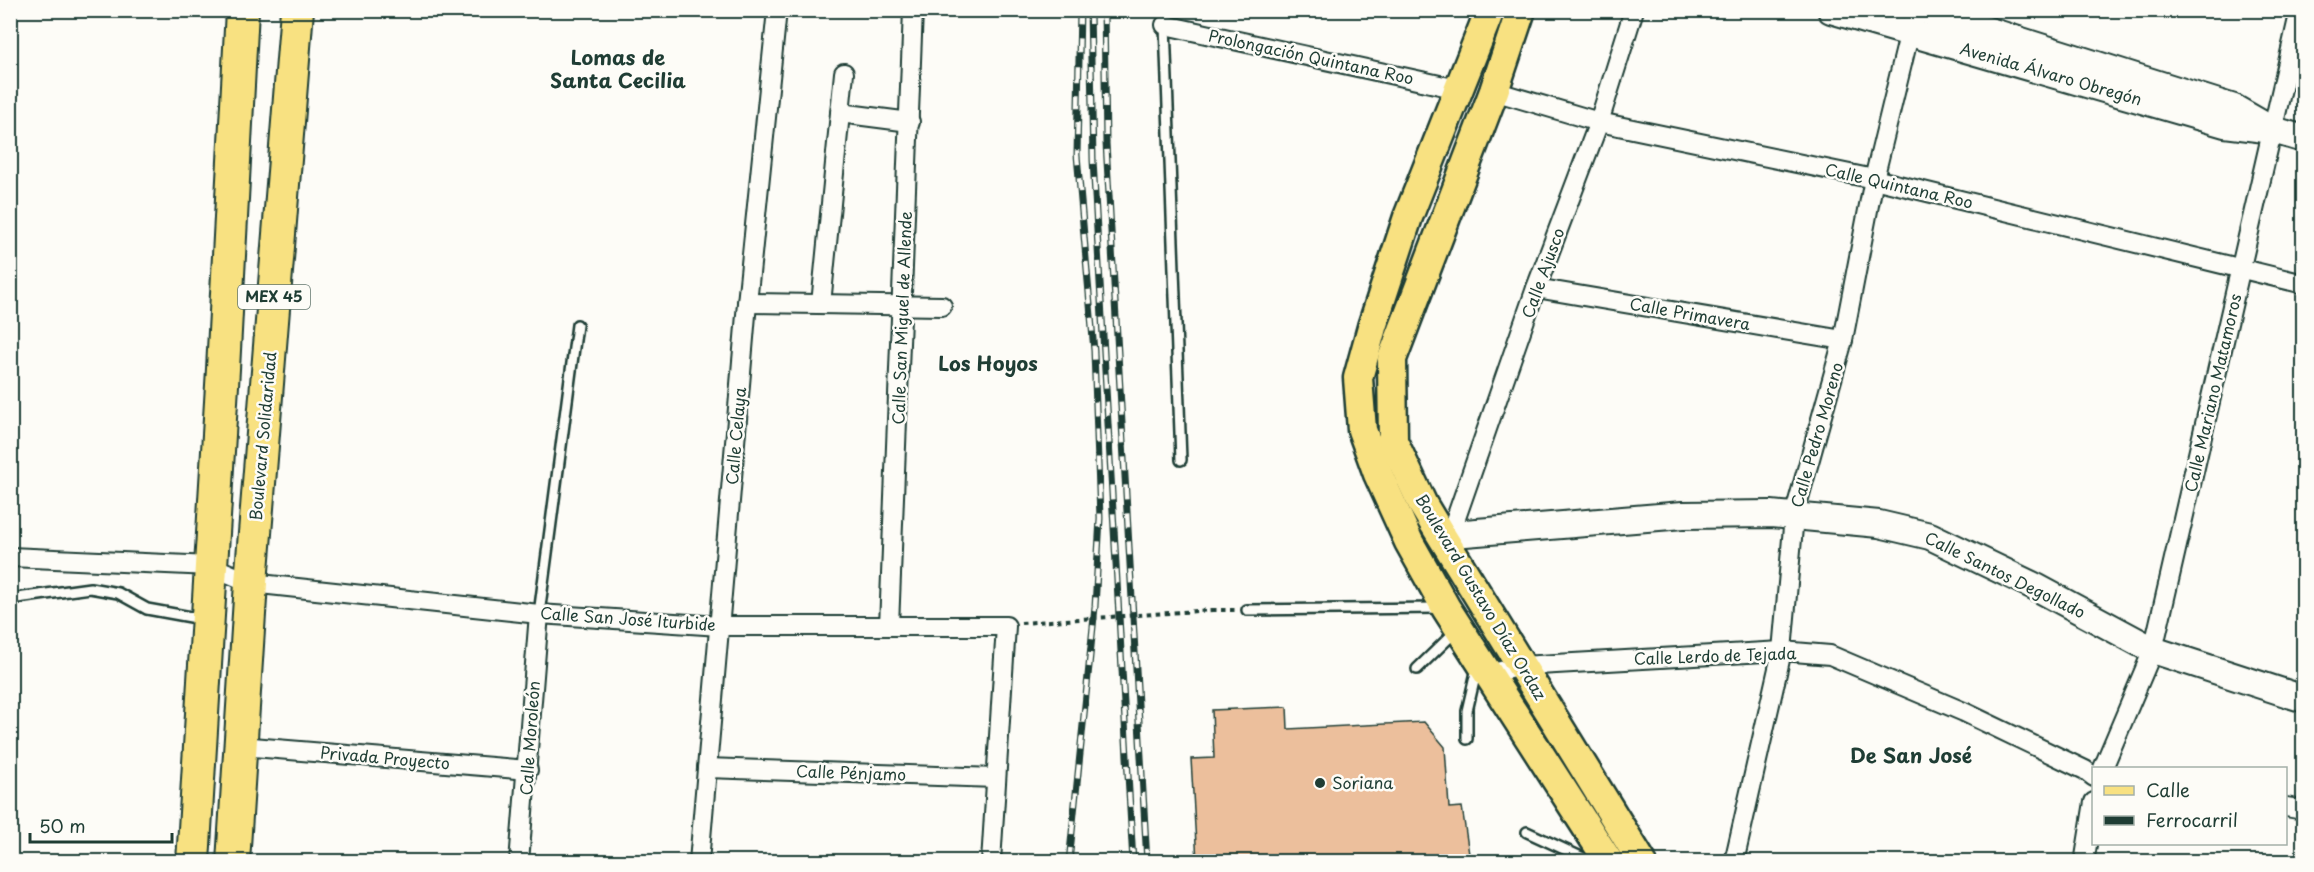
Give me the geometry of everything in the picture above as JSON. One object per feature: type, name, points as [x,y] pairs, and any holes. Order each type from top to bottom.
[{"type":"highway","name":"MEX 45","points":[[193,861],[242,10]]},
{"type":"highway","name":"Boulevard Solidaridad","points":[[233,861],[251,583],[297,10]]},
{"type":"main road","name":"Boulevard Gustavo Díaz Ordaz","points":[[1490,10],[1408,217],[1372,327],[1358,378],[1362,430],[1378,474],[1409,542],[1452,618],[1609,861]]},
{"type":"main road","name":"Boulevard Gustavo Díaz Ordaz","points":[[1521,10],[1494,91],[1392,359],[1393,441],[1423,505],[1445,535],[1521,666],[1642,861]]},
{"type":"street","name":"Calle Celaya","points":[[699,861],[747,303],[777,10]]},
{"type":"street","name":"Calle San Miguel de Allende","points":[[889,626],[913,10]]},
{"type":"street","name":"Calle Ajusco","points":[[1445,535],[1599,122],[1634,10]]},
{"type":"street","name":"Avenida Álvaro Obregón","points":[[1831,10],[1913,22],[2225,124],[2273,130],[2304,139]]},
{"type":"street","name":"Avenida Álvaro Obregón","points":[[1923,10],[1954,16],[2234,108],[2273,130]]},
{"type":"street","name":"Calle Mariano Matamoros","points":[[2103,767],[2153,650],[2300,10]]},
{"type":"street","name":"Calle Pedro Moreno","points":[[1734,861],[1782,651],[1794,516],[1843,340],[1874,179],[1913,22]]},
{"type":"street","name":"Prolongación Quintana Roo","points":[[1165,26],[1458,89]]},
{"type":"street","points":[[821,304],[844,74]]},
{"type":"street","name":"Calle Quintana Roo","points":[[1494,91],[1599,122],[1874,179],[2304,284]]},
{"type":"street","points":[[840,113],[910,122]]},
{"type":"street","name":"Calle Primavera","points":[[1536,288],[1843,340]]},
{"type":"street","points":[[747,303],[942,306]]},
{"type":"street","name":"Calle Santos Degollado","points":[[1445,535],[1683,515],[1771,514],[1879,524],[1929,536],[2036,587],[2153,650],[2304,699]]},
{"type":"street","points":[[10,557],[211,566]]},
{"type":"street","name":"Calle San José Iturbide","points":[[211,566],[251,583],[539,614],[720,626],[1013,625]]},
{"type":"street","name":"Calle Moroleón","points":[[519,861],[539,614]]},
{"type":"street","points":[[991,861],[996,778],[1013,625]]},
{"type":"street","name":"Calle Lerdo de Tejada","points":[[1484,667],[1782,651],[1830,655],[1974,717],[2092,775]]},
{"type":"street","name":"Privada Proyecto","points":[[241,746],[528,770]]},
{"type":"street","name":"Calle Pénjamo","points":[[707,768],[996,778]]},
{"type":"street","points":[[2287,807],[2304,810]]},
{"type":"street","points":[[2085,857],[2092,814]]},
{"type":"lane","points":[[1165,26],[1181,460]]},
{"type":"lane","points":[[539,614],[577,325]]},
{"type":"lane","points":[[10,599],[90,588],[118,593],[147,609],[208,620]]},
{"type":"lane","points":[[1248,610],[1452,618]]},
{"type":"lane","points":[[1418,669],[1452,618]]},
{"type":"lane","points":[[1467,739],[1467,711],[1484,667]]},
{"type":"lane","points":[[1527,832],[1592,861]]},
{"type":"path","points":[[1013,625],[1212,610],[1248,610]]},
{"type":"building","name":"Soriana","points":[[1287,707],[1288,729],[1424,722],[1445,747],[1449,808],[1462,807],[1469,854],[1451,855],[1452,861],[1197,861],[1191,759],[1214,758],[1212,710]]},
{"type":"railway","points":[[1069,862],[1095,607],[1100,518],[1094,351],[1077,155],[1080,10]]},
{"type":"railway","points":[[1090,10],[1093,160],[1133,862]]},
{"type":"railway","points":[[1104,10],[1106,143],[1147,862]]},
{"type":"place","name":"Soriana","points":[[1320,783]]},
{"type":"district","name":"Lomas de Santa Cecilia","points":[[618,70]]},
{"type":"district","name":"Los Hoyos","points":[[988,364]]},
{"type":"district","name":"De San José","points":[[1911,756]]}]
